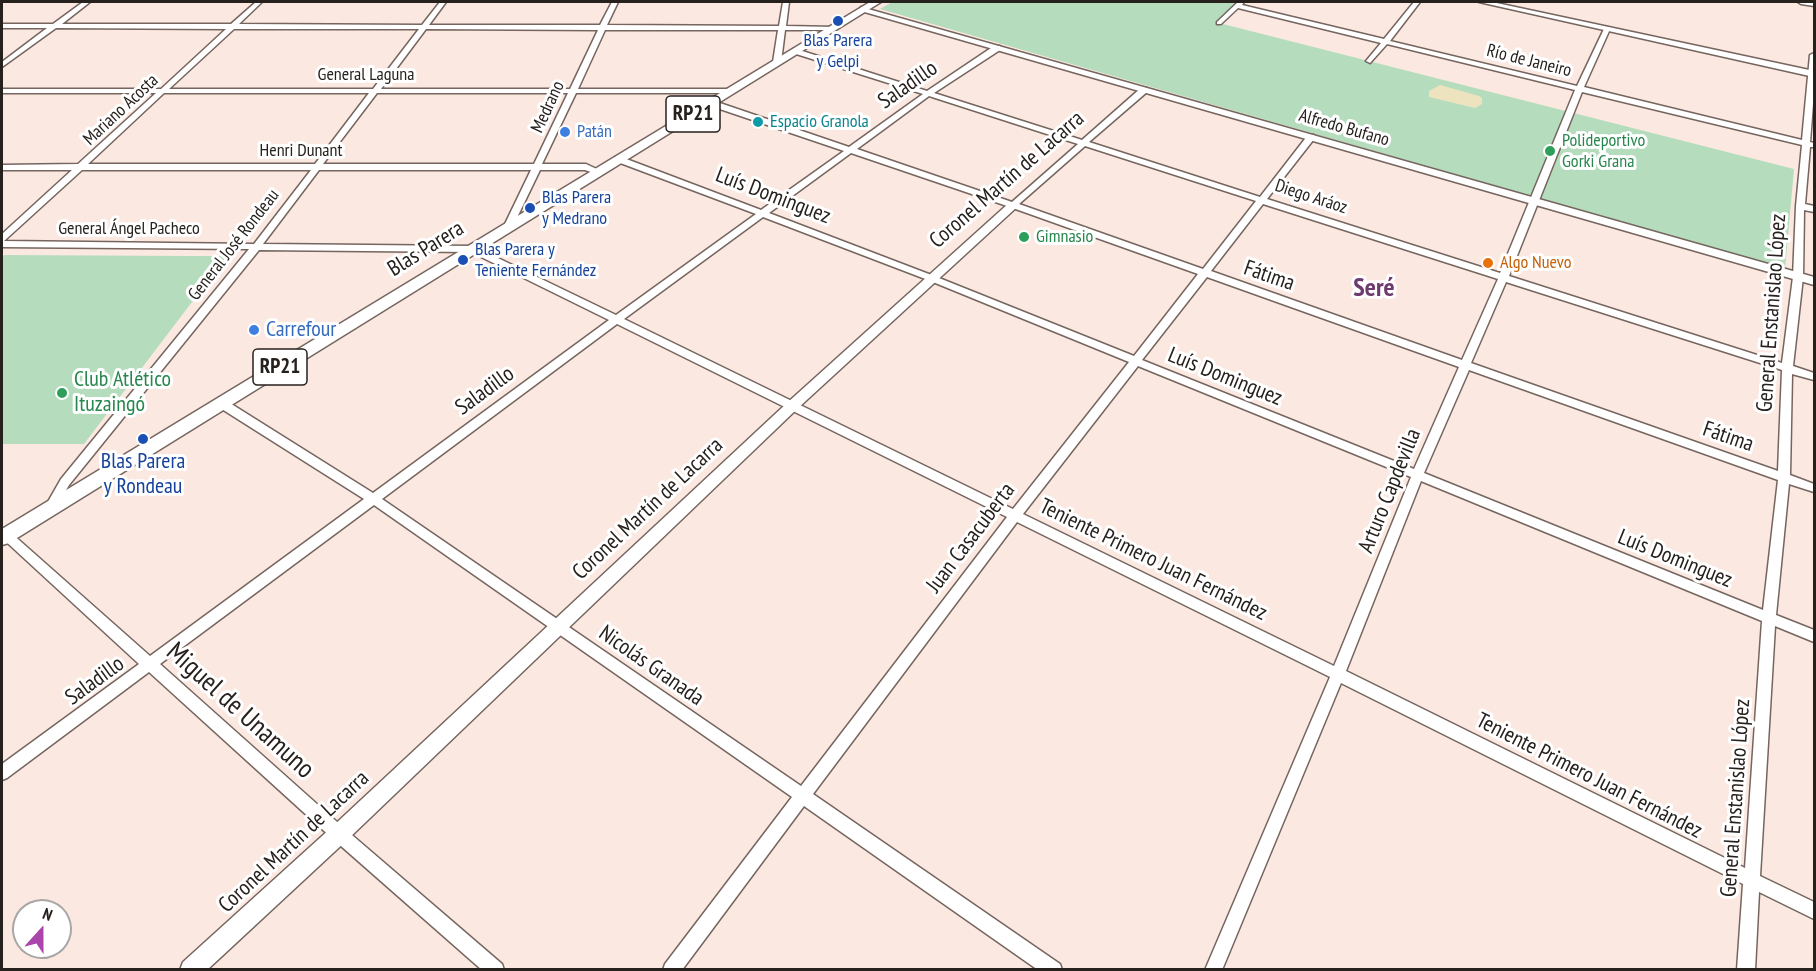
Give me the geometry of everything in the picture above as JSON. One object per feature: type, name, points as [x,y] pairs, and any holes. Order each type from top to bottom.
[{"type":"main road","name":"Blas Parera","points":[[4,536],[876,2]]},
{"type":"street","points":[[2,65],[87,2]]},
{"type":"street","name":"Mariano Acosta","points":[[2,239],[259,2]]},
{"type":"street","name":"General José Rondeau","points":[[51,507],[65,482],[256,247],[442,2]]},
{"type":"street","name":"Medrano","points":[[509,226],[615,2]]},
{"type":"street","points":[[777,62],[786,2]]},
{"type":"street","points":[[1370,61],[1417,2]]},
{"type":"street","points":[[1483,2],[1502,3],[1607,29],[1813,74]]},
{"type":"street","points":[[1801,2],[1815,4]]},
{"type":"street","points":[[1219,23],[1239,4]]},
{"type":"street","name":"Río de Janeiro","points":[[1239,4],[1811,145]]},
{"type":"street","name":"Alfredo Bufano","points":[[864,9],[1815,281]]},
{"type":"street","points":[[2,26],[833,28]]},
{"type":"street","name":"Arturo Capdevilla","points":[[1213,969],[1338,674],[1417,476],[1504,276],[1579,89],[1607,29]]},
{"type":"street","name":"Saladillo","points":[[2,773],[617,319],[929,93],[997,48]]},
{"type":"street","name":"Diego Aráoz","points":[[796,51],[1087,142],[1815,377]]},
{"type":"street","name":"General Enstanislao López","points":[[1746,969],[1769,618],[1784,477],[1787,368],[1798,277],[1800,206],[1811,145],[1815,55]]},
{"type":"street","name":"Coronel Martín de Lacarra","points":[[190,969],[339,834],[792,406],[931,278],[1144,90]]},
{"type":"street","name":"General Laguna","points":[[2,91],[730,91]]},
{"type":"street","name":"Fátima","points":[[711,103],[853,149],[1815,488]]},
{"type":"street","name":"Juan Casacuberta","points":[[671,969],[1014,516],[1265,199],[1311,137]]},
{"type":"street","name":"Luís Dominguez","points":[[618,159],[931,278],[1815,636]]},
{"type":"street","name":"Henri Dunant","points":[[2,167],[586,167],[599,172]]},
{"type":"street","points":[[1800,206],[1815,210]]},
{"type":"street","name":"General Ángel Pacheco","points":[[2,244],[473,249]]},
{"type":"street","name":"Teniente Primero Juan Fernández","points":[[473,249],[1815,911]]},
{"type":"street","name":"Nicolás Granada","points":[[221,403],[372,498],[1054,969]]},
{"type":"street","name":"Miguel de Unamuno","points":[[4,536],[339,834],[496,969]]},
{"type":"green space","name":"Polideportivo Gorki Grana","points":[[892,2],[1241,2],[1219,23],[1794,169],[1785,269],[880,9]]},
{"type":"green space","name":"Club Atlético Ituzaingó","points":[[4,255],[227,256],[84,444],[2,444],[2,258]]},
{"type":"sand","points":[[1440,85],[1479,96],[1482,98],[1482,104],[1475,108],[1429,97],[1429,91]]},
{"type":"place","name":"Blas Parera y Gelpi","points":[[838,21]]},
{"type":"place","name":"Espacio Granola","points":[[758,122]]},
{"type":"place","name":"Patán","points":[[565,132]]},
{"type":"place","name":"Polideportivo Gorki Grana","points":[[1550,151]]},
{"type":"place","name":"Blas Parera y Medrano","points":[[530,208]]},
{"type":"place","name":"Gimnasio","points":[[1024,237]]},
{"type":"place","name":"Blas Parera y Teniente Fernández","points":[[463,260]]},
{"type":"place","name":"Algo Nuevo","points":[[1488,263]]},
{"type":"place","name":"Carrefour","points":[[254,330]]},
{"type":"place","name":"Club Atlético Ituzaingó","points":[[62,393]]},
{"type":"place","name":"Blas Parera y Rondeau","points":[[143,439]]},
{"type":"district","name":"Seré","points":[[1374,289]]}]
